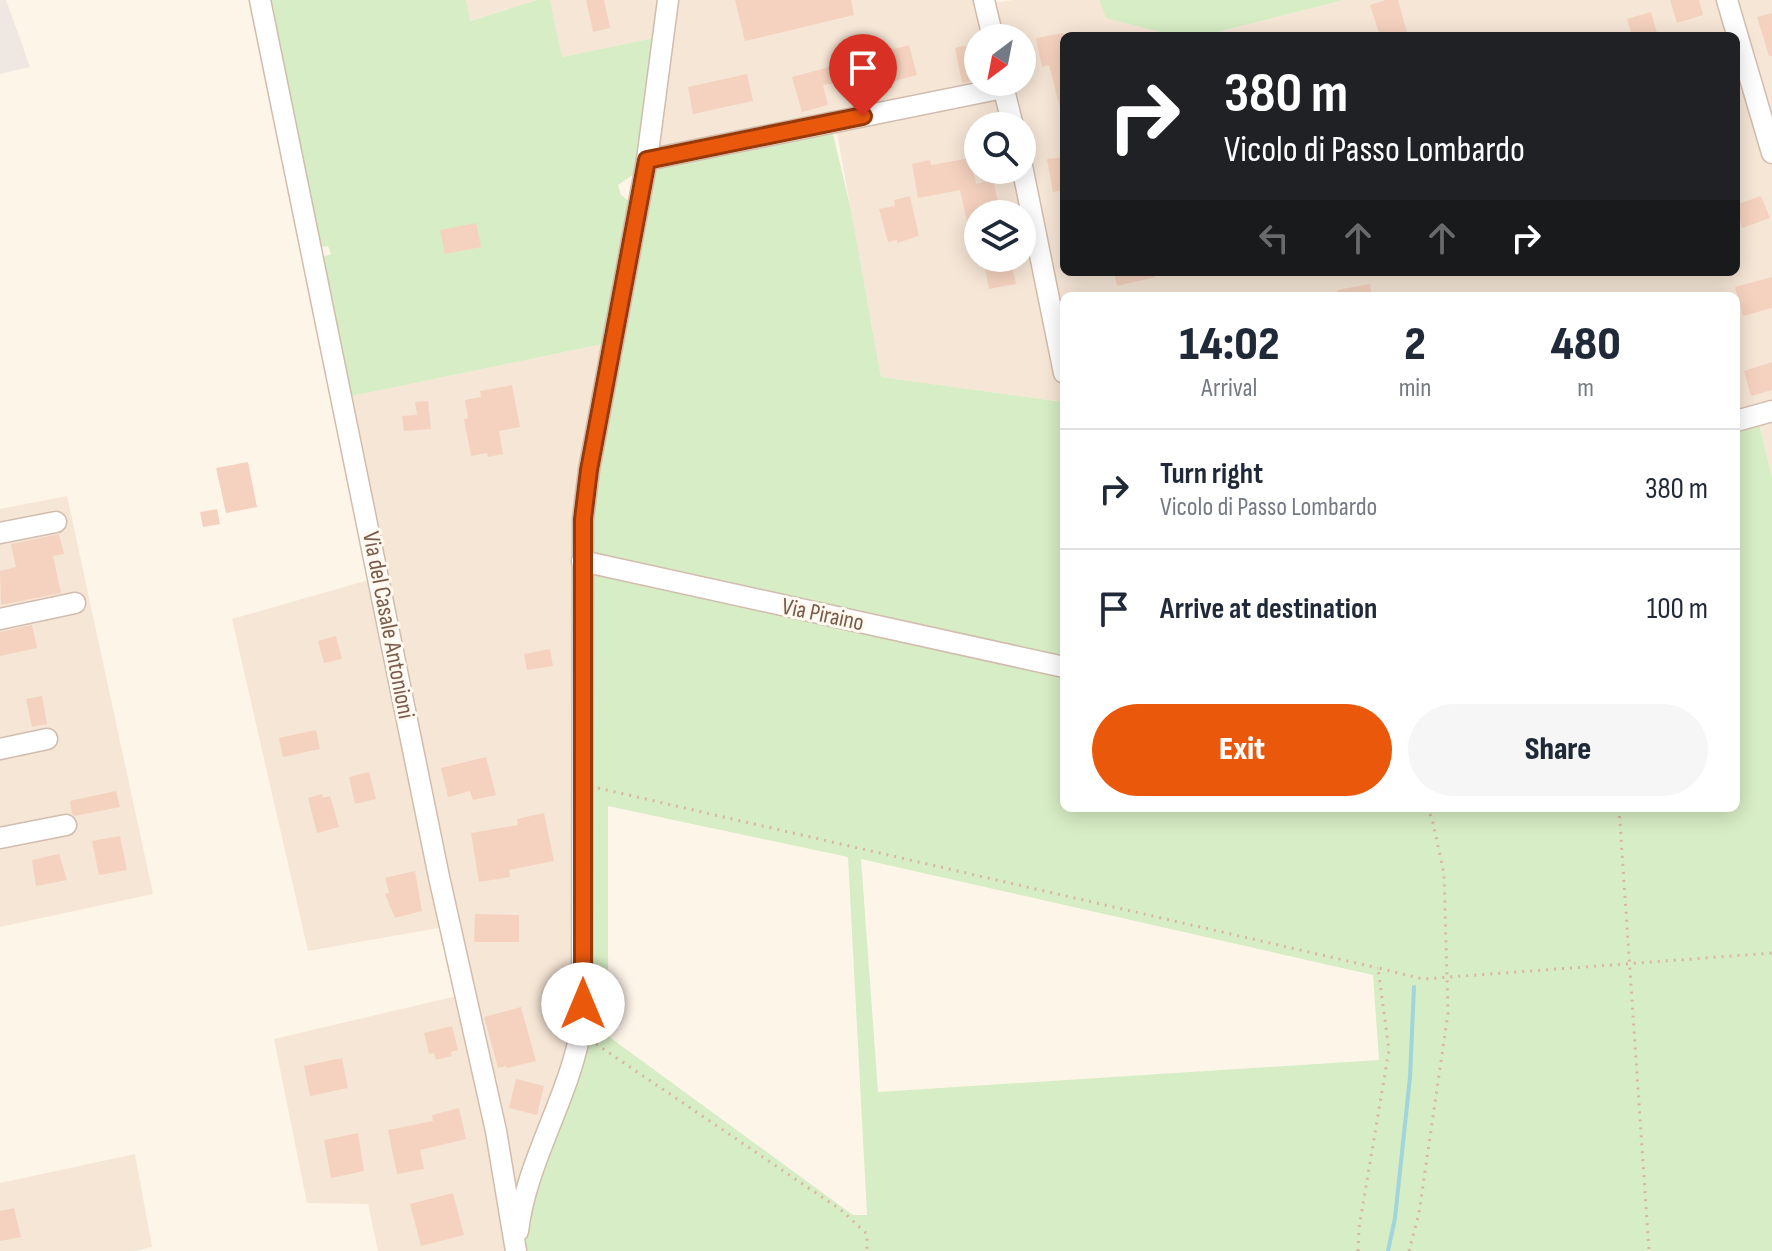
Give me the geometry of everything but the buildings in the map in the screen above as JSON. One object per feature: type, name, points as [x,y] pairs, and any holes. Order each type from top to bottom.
[{"type":"street","name":"Via del Casale Antonioni","points":[[260,0],[439,877],[499,1144],[517,1251]]},
{"type":"street","points":[[517,1251],[525,1198],[570,1073],[580,1033],[583,988],[583,519],[589,470],[647,160],[668,0]]},
{"type":"street","points":[[984,0],[990,24]]},
{"type":"street","points":[[1727,0],[1736,32]]},
{"type":"street","points":[[1740,44],[1772,153]]},
{"type":"street","points":[[647,160],[964,93]]},
{"type":"street","points":[[1026,184],[1060,353]]},
{"type":"street","points":[[1740,420],[1772,411]]},
{"type":"street","points":[[0,533],[56,522]]},
{"type":"street","name":"Via Piraino","points":[[582,561],[1060,666]]},
{"type":"street","points":[[0,619],[75,603]]},
{"type":"street","points":[[0,749],[47,739]]},
{"type":"street","points":[[0,838],[66,825]]},
{"type":"path","points":[[582,784],[1423,979],[1772,953]]},
{"type":"path","points":[[1409,1251],[1419,1213],[1448,1013],[1444,874],[1428,812]]},
{"type":"path","points":[[1619,812],[1649,1251]]},
{"type":"path","points":[[1358,1251],[1359,1228],[1389,1050],[1378,968]]},
{"type":"path","points":[[580,1033],[841,1210],[867,1234],[867,1251]]},
{"type":"shaded area","points":[[0,0],[6,0],[30,67],[0,74]]},
{"type":"shaded area","points":[[466,0],[537,0],[469,21]]},
{"type":"shaded area","points":[[550,0],[985,0],[986,4],[1013,0],[1099,0],[1107,18],[1160,32],[1060,32],[1060,276],[1740,276],[1740,32],[1218,32],[1344,0],[1772,0],[1772,478],[1757,415],[1740,420],[1740,292],[1060,292],[1060,401],[881,377],[835,122],[647,160],[659,37],[562,57]]},
{"type":"shaded area","points":[[613,342],[589,470],[583,988],[517,1251],[378,1251],[368,1204],[307,1203],[274,1039],[465,994],[450,926],[308,951],[232,619],[379,577],[342,398]]},
{"type":"shaded area","points":[[67,496],[153,894],[0,927],[0,509]]},
{"type":"shaded area","points":[[135,1154],[152,1247],[135,1251],[0,1251],[0,1183]]},
{"type":"green space","points":[[265,0],[466,0],[470,21],[537,0],[550,0],[562,57],[659,37],[634,174],[618,185],[621,195],[629,201],[603,344],[347,397],[319,258],[331,254],[328,246],[317,248]]},
{"type":"green space","points":[[1099,0],[1344,0],[1218,32],[1160,32],[1106,18]]},
{"type":"green space","points":[[831,126],[851,210],[881,377],[1060,402],[1060,661],[589,557],[592,485],[654,171],[661,165]]},
{"type":"green space","points":[[1757,415],[1772,478],[1772,1251],[523,1251],[530,1198],[579,1069],[588,583],[601,572],[1060,669],[1060,812],[1740,812],[1740,420]],"holes":[[[608,806],[848,857],[867,1215],[853,1215],[608,1036]],[[861,859],[1373,975],[1379,1060],[878,1092]]]},
{"type":"waterway","points":[[1388,1251],[1395,1218],[1410,1077],[1414,987]]},
{"type":"route","points":[[583,1004],[583,519],[589,470],[647,160],[863,116]]}]
